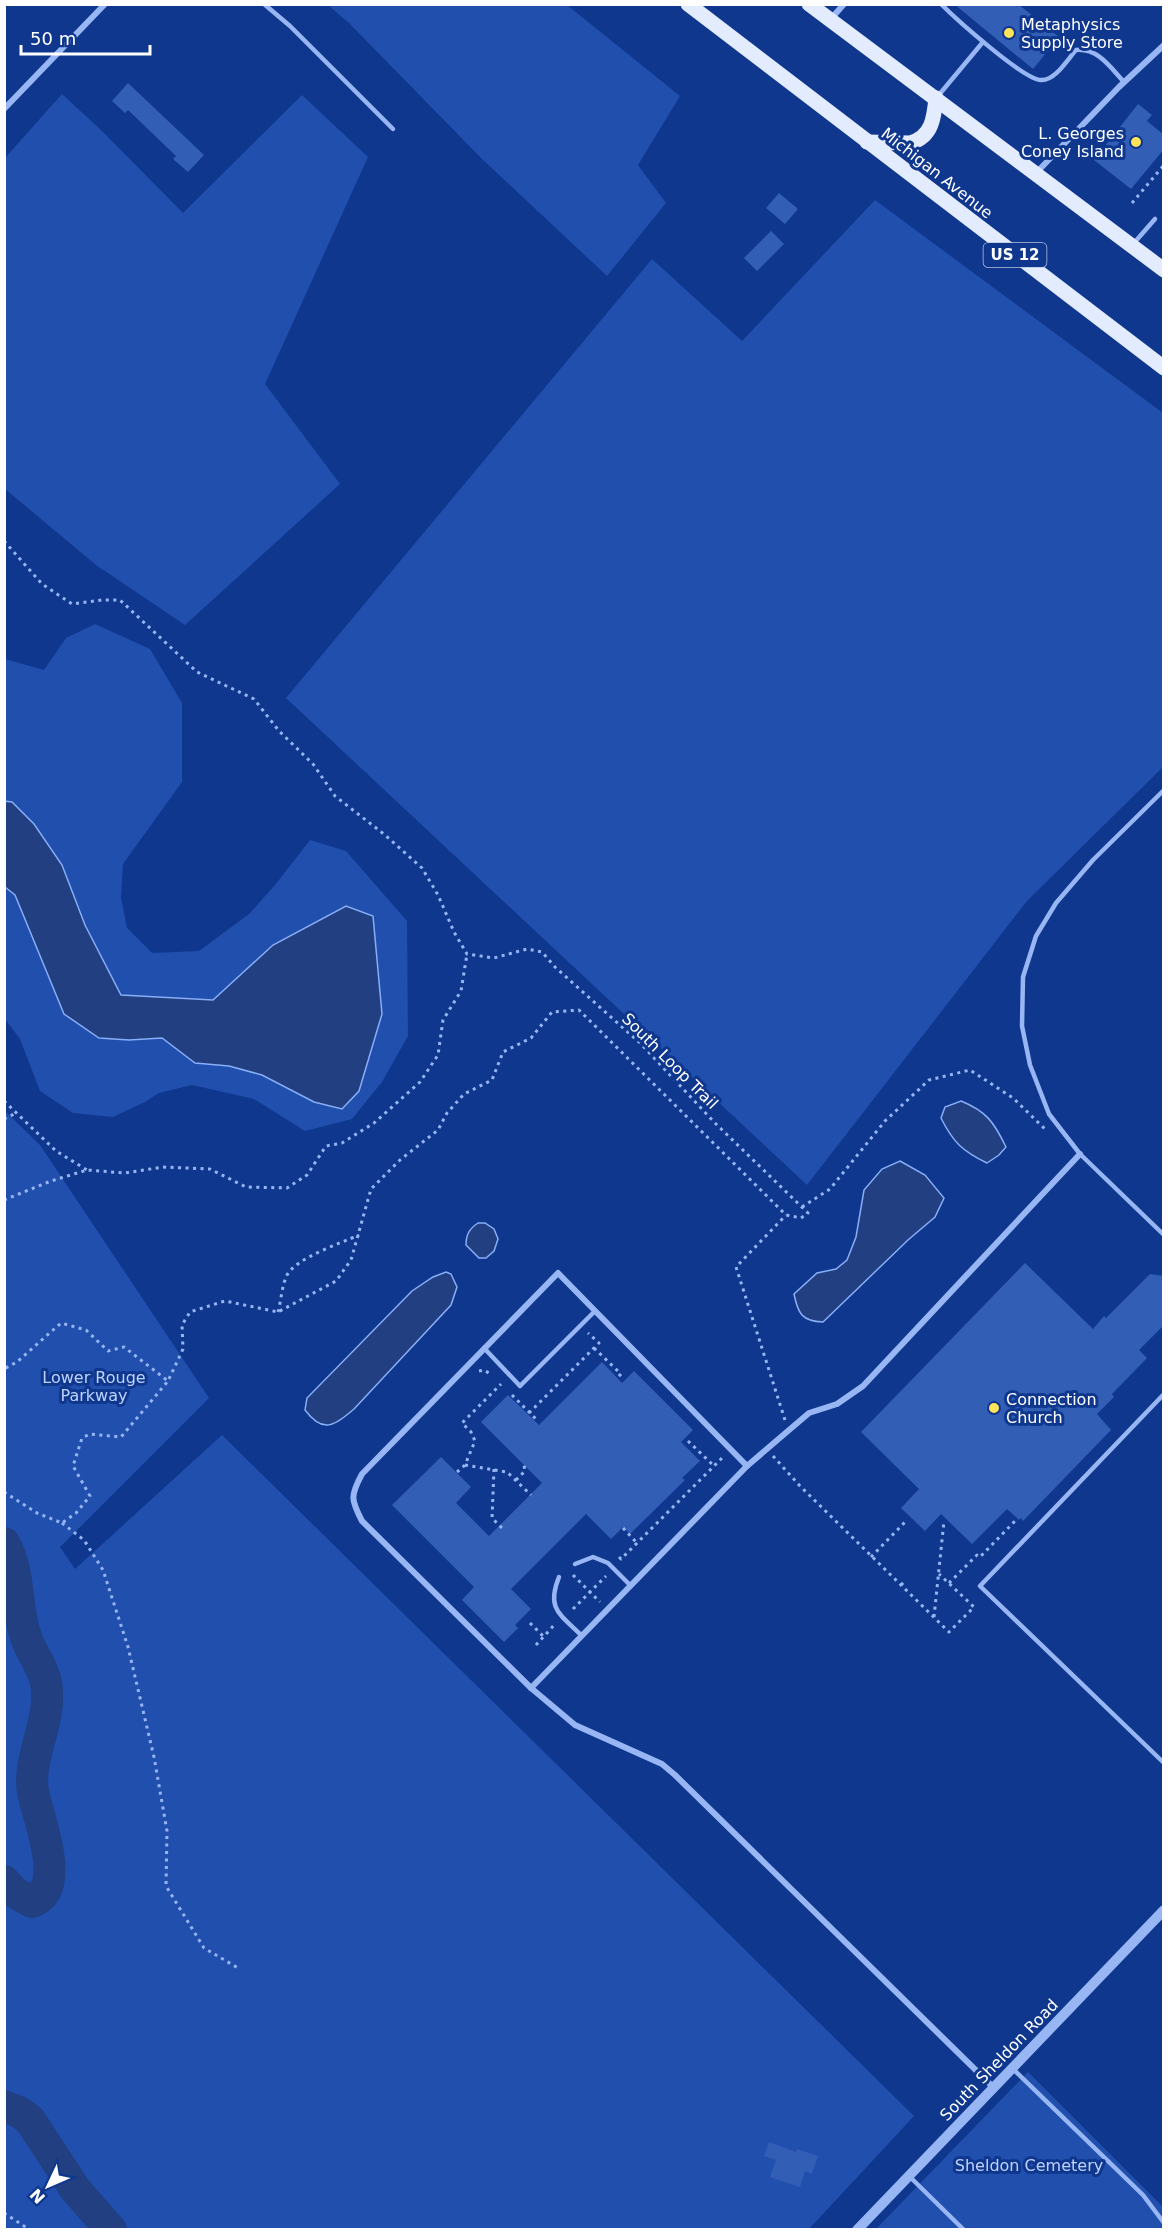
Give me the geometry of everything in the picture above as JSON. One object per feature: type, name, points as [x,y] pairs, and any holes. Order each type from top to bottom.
[{"type":"main road","name":"Michigan Avenue","points":[[688,4],[1164,368]]},
{"type":"main road","points":[[809,4],[1164,270]]},
{"type":"main road","points":[[867,142],[910,143],[917,141],[924,136],[934,119],[936,98]]},
{"type":"street","points":[[4,109],[105,4]]},
{"type":"street","points":[[830,20],[844,4]]},
{"type":"street","points":[[1036,174],[1124,82],[1164,45]]},
{"type":"street","points":[[531,1688],[747,1466],[809,1413],[837,1404],[863,1386],[1080,1154]]},
{"type":"street","points":[[747,1466],[558,1273],[362,1474],[355,1487],[352,1503],[362,1521],[531,1688],[575,1725],[662,1764],[675,1775],[993,2088]]},
{"type":"street","name":"South Sheldon Road","points":[[857,2229],[1164,1910]]},
{"type":"lane","points":[[264,4],[290,26],[393,129]]},
{"type":"lane","points":[[941,4],[983,42],[1028,76],[1041,81],[1051,78],[1076,50],[1086,49],[1098,55],[1124,82]]},
{"type":"lane","points":[[936,98],[983,42]]},
{"type":"lane","points":[[1132,245],[1155,219]]},
{"type":"lane","points":[[1164,790],[1093,860],[1056,903],[1036,936],[1023,977],[1022,1026],[1030,1065],[1049,1114],[1080,1154],[1164,1235]]},
{"type":"lane","points":[[484,1348],[520,1386],[595,1311]]},
{"type":"lane","points":[[1164,1394],[980,1586],[1164,1763]]},
{"type":"lane","points":[[575,1564],[593,1557],[608,1563],[632,1586]]},
{"type":"lane","points":[[559,1577],[552,1594],[557,1611],[582,1636]]},
{"type":"lane","points":[[1012,2068],[1143,2195],[1164,2223]]},
{"type":"lane","points":[[909,2176],[964,2229]]},
{"type":"path","points":[[1132,203],[1164,165]]},
{"type":"path","points":[[4,541],[42,584],[72,604],[120,600],[197,672],[254,699],[279,731],[313,764],[335,796],[385,835],[422,868],[467,954],[461,991],[443,1020],[438,1055],[420,1082],[374,1123],[342,1143],[326,1146],[307,1175],[287,1188],[246,1187],[210,1169],[163,1167],[125,1173],[87,1170],[51,1181],[4,1200]]},
{"type":"path","name":"South Loop Trail","points":[[467,954],[494,958],[527,949],[542,952],[555,967],[640,1043],[716,1124],[802,1207]]},
{"type":"path","name":"South Loop Trail","points":[[278,1312],[336,1281],[351,1260],[371,1189],[400,1160],[438,1130],[447,1113],[464,1094],[492,1080],[503,1052],[531,1038],[552,1012],[579,1010],[786,1215]]},
{"type":"path","points":[[788,1431],[736,1267],[786,1215],[801,1218],[808,1213],[802,1207],[830,1190],[885,1121],[929,1080],[970,1070],[1013,1098],[1052,1136]]},
{"type":"path","points":[[4,1101],[56,1151],[87,1170]]},
{"type":"path","points":[[4,1119],[17,1113]]},
{"type":"path","points":[[62,1523],[76,1513],[90,1496],[73,1466],[82,1438],[90,1434],[121,1437],[168,1381],[183,1349],[182,1325],[190,1312],[225,1301],[278,1312],[288,1273],[314,1255],[358,1235]]},
{"type":"path","points":[[4,1369],[17,1362],[61,1323],[86,1330],[108,1351],[124,1347],[168,1381]]},
{"type":"path","points":[[529,1413],[598,1343],[585,1329]]},
{"type":"path","points":[[594,1348],[621,1374],[617,1378]]},
{"type":"path","points":[[475,1373],[490,1372],[538,1421]]},
{"type":"path","points":[[457,1473],[465,1465],[475,1441],[471,1432],[462,1423],[501,1384]]},
{"type":"path","points":[[688,1441],[714,1466]]},
{"type":"path","points":[[767,1448],[800,1486],[949,1632],[974,1607],[939,1574]]},
{"type":"path","points":[[618,1556],[621,1559],[721,1459]]},
{"type":"path","points":[[465,1465],[507,1472],[531,1495]]},
{"type":"path","points":[[516,1480],[525,1471],[524,1466]]},
{"type":"path","points":[[494,1469],[492,1518],[503,1529]]},
{"type":"path","points":[[4,1492],[37,1513],[62,1523],[84,1540],[103,1570],[128,1647],[154,1757],[167,1831],[166,1886],[204,1948],[238,1968]]},
{"type":"path","points":[[871,1557],[907,1520]]},
{"type":"path","points":[[934,1617],[944,1521]]},
{"type":"path","points":[[949,1583],[977,1555],[980,1557],[1015,1521]]},
{"type":"path","points":[[623,1528],[637,1543]]},
{"type":"path","points":[[573,1609],[607,1575]]},
{"type":"path","points":[[578,1580],[591,1593]]},
{"type":"path","points":[[901,1585],[906,1580]]},
{"type":"path","points":[[530,1623],[544,1637]]},
{"type":"path","points":[[4,2213],[30,2229]]},
{"type":"green space","points":[[328,5],[567,5],[680,96],[638,165],[666,203],[607,276],[481,158],[349,23]]},
{"type":"green space","points":[[62,94],[183,213],[302,95],[368,157],[265,384],[340,484],[185,625],[96,565],[5,489],[5,158]]},
{"type":"green space","points":[[875,200],[1163,413],[1163,767],[1027,901],[807,1185],[286,698],[652,259],[742,341]]},
{"type":"green space","points":[[95,624],[150,649],[182,703],[182,782],[123,864],[121,897],[127,928],[152,953],[199,951],[249,914],[310,840],[346,851],[407,921],[408,1036],[382,1082],[352,1119],[305,1131],[254,1099],[192,1085],[159,1093],[113,1117],[73,1113],[40,1091],[20,1039],[5,1019],[4,887],[15,895],[99,1038],[129,1040],[163,1038],[195,1063],[229,1066],[262,1075],[314,1102],[359,1091],[366,1066],[273,945],[213,1000],[121,995],[85,925],[62,865],[12,802],[5,801],[5,659],[44,670],[66,638]]},
{"type":"green space","name":"Lower Rouge Parkway","points":[[4,1110],[40,1145],[209,1398],[60,1547],[75,1569],[222,1435],[914,2116],[809,2229],[5,2229]]},
{"type":"green space","name":"Sheldon Cemetery","points":[[1028,2072],[1163,2207],[1163,2229],[875,2230]]},
{"type":"shaded area","points":[[4,801],[12,802],[34,824],[62,865],[85,925],[121,995],[213,1000],[273,945],[346,906],[373,916],[382,1014],[359,1091],[342,1109],[314,1102],[262,1075],[229,1066],[195,1063],[162,1038],[129,1040],[99,1038],[64,1014],[15,895],[5,887]]},
{"type":"shaded area","points":[[961,1101],[988,1118],[1006,1147],[987,1163],[959,1145],[941,1118],[945,1107]]},
{"type":"shaded area","points":[[900,1161],[925,1175],[944,1198],[935,1217],[823,1322],[806,1318],[797,1307],[794,1294],[817,1273],[836,1269],[847,1260],[856,1237],[864,1190],[882,1169]]},
{"type":"shaded area","points":[[478,1223],[485,1223],[494,1229],[498,1239],[494,1251],[486,1258],[479,1258],[466,1245],[469,1232]]},
{"type":"shaded area","points":[[446,1272],[451,1274],[457,1287],[451,1305],[347,1415],[329,1425],[323,1425],[311,1418],[305,1410],[307,1398],[412,1291],[433,1277]]},
{"type":"building","points":[[954,4],[1018,4],[1059,37],[1033,69]]},
{"type":"building","points":[[128,83],[204,155],[188,172],[173,159],[176,156],[128,110],[125,113],[112,101]]},
{"type":"building","name":"L. Georges Coney Island","points":[[1138,104],[1152,115],[1147,121],[1164,135],[1164,149],[1131,189],[1094,160]]},
{"type":"building","points":[[779,193],[798,209],[785,224],[766,208]]},
{"type":"building","points":[[771,231],[784,244],[757,271],[744,258]]},
{"type":"building","name":"Connection Church","points":[[1025,1263],[1093,1329],[1150,1274],[1164,1276],[1164,1325],[1139,1350],[1147,1358],[1112,1394],[1114,1397],[1097,1414],[1111,1430],[1023,1521],[1007,1509],[972,1544],[941,1514],[925,1531],[901,1508],[919,1489],[861,1432]]},
{"type":"building","points":[[602,1362],[622,1383],[634,1371],[693,1430],[681,1442],[700,1461],[682,1478],[685,1480],[630,1534],[623,1527],[611,1539],[586,1514],[511,1589],[531,1609],[515,1625],[518,1628],[504,1642],[462,1600],[474,1587],[392,1505],[441,1457],[471,1487],[456,1503],[489,1536],[542,1483],[481,1422],[508,1395],[539,1425]]},
{"type":"building","points":[[769,2142],[796,2152],[797,2149],[818,2156],[812,2174],[805,2171],[800,2187],[770,2177],[776,2160],[764,2156]]},
{"type":"waterway","points":[[4,1543],[16,1578],[20,1613],[26,1637],[46,1683],[46,1711],[33,1765],[32,1779],[33,1792],[48,1852],[49,1868],[48,1883],[43,1895],[32,1902],[14,1892],[4,1881]]},
{"type":"waterway","points":[[4,2106],[19,2112],[30,2120],[75,2189],[111,2230]]},
{"type":"place","name":"Metaphysics Supply Store","points":[[1009,33]]},
{"type":"place","name":"L. Georges Coney Island","points":[[1136,142]]},
{"type":"place","name":"Connection Church","points":[[994,1408]]}]
